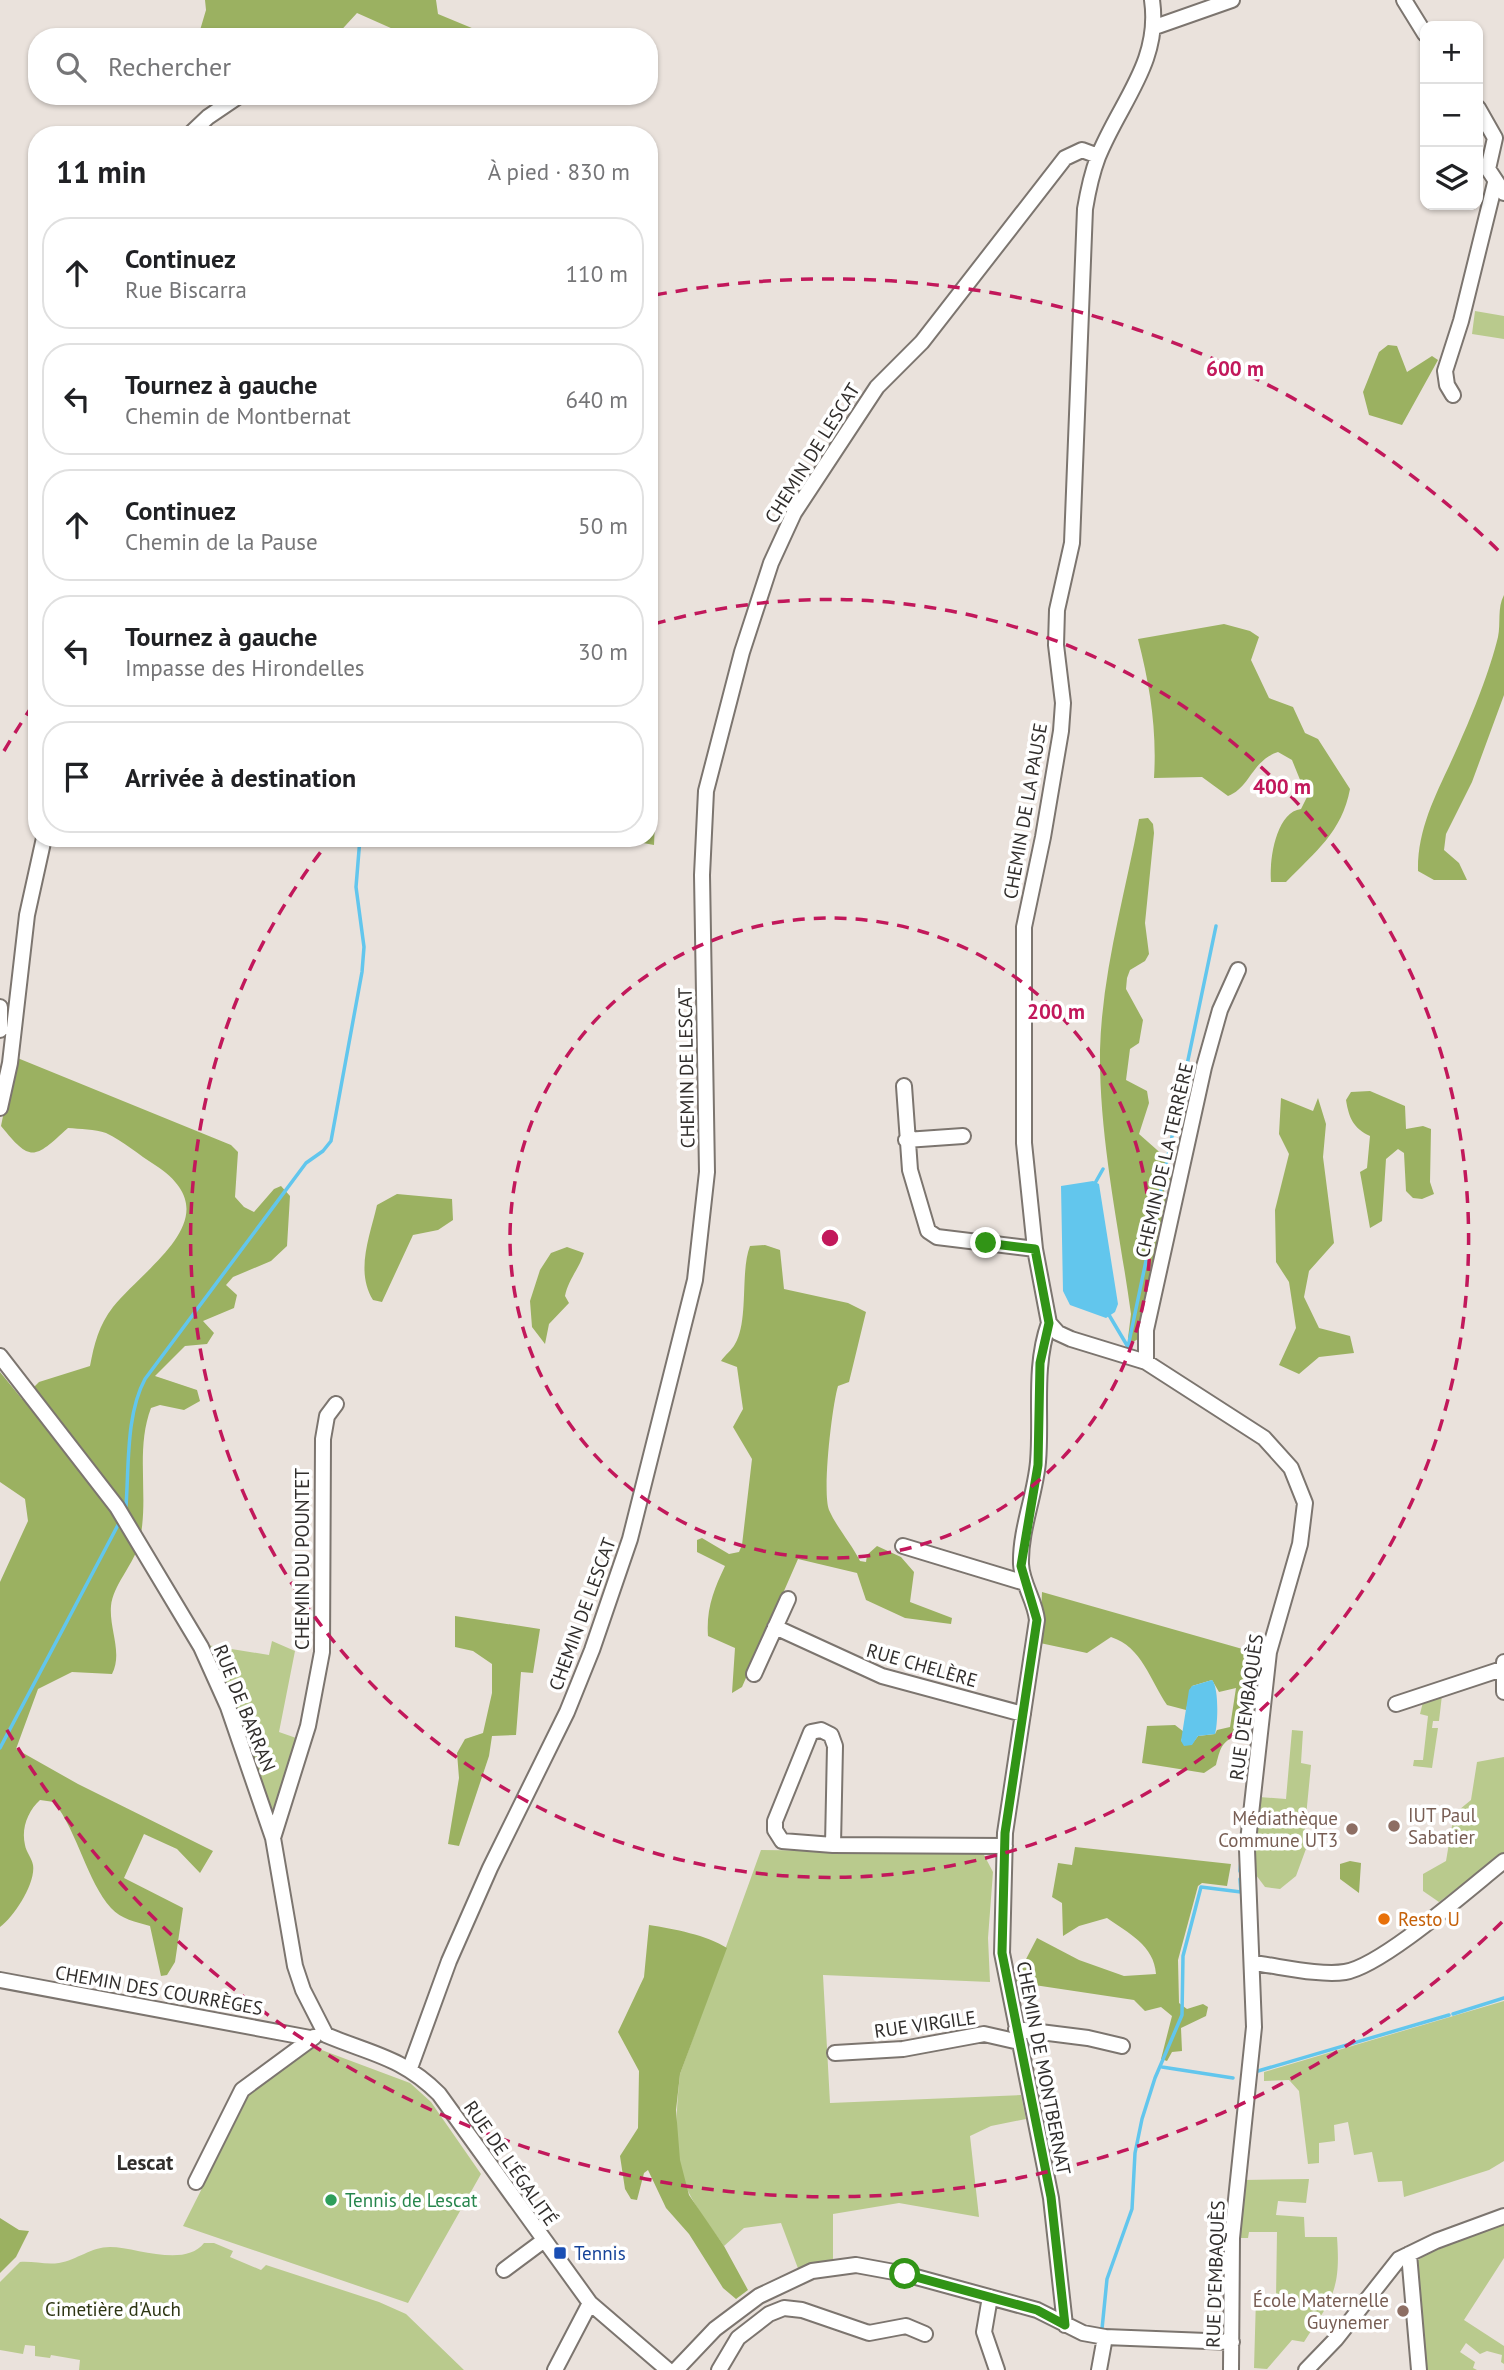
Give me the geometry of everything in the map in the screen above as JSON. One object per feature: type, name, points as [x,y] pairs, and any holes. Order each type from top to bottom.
[{"type":"street","name":"CHEMIN DE LA PAUSE","points":[[1049,1323],[1035,1249],[1024,1143],[1024,927],[1061,731],[1063,703],[1056,645],[1057,610],[1072,543],[1084,209],[1098,156],[1151,51],[1154,27],[1152,0]]},
{"type":"street","points":[[1154,27],[1232,0]]},
{"type":"street","points":[[1404,0],[1420,26]]},
{"type":"street","points":[[198,126],[226,105]]},
{"type":"street","points":[[1453,396],[1447,385],[1445,371],[1500,188],[1488,169],[1495,138],[1483,117]]},
{"type":"street","name":"CHEMIN DE LESCAT","points":[[410,2068],[449,1961],[487,1875],[567,1712],[589,1658],[630,1539],[692,1292],[698,1266],[707,1172],[702,875],[706,792],[742,652],[771,563],[794,513],[877,387],[922,342],[1065,158],[1082,150],[1098,156]]},
{"type":"street","points":[[0,1108],[27,915],[42,847]]},
{"type":"street","name":"CHEMIN DE LA TERRÈRE","points":[[1146,1362],[1146,1330],[1199,1091],[1220,1010],[1238,970]]},
{"type":"street","points":[[0,1007],[0,1031]]},
{"type":"street","points":[[904,1086],[906,1140],[926,1228],[932,1235],[1035,1249]]},
{"type":"street","points":[[906,1140],[963,1136]]},
{"type":"street","name":"RUE D'EMBAQUÈS","points":[[1049,1323],[1058,1333],[1071,1339],[1146,1362],[1264,1438],[1292,1468],[1305,1503],[1300,1544],[1267,1665],[1247,1850],[1254,2027],[1232,2238],[1231,2370]]},
{"type":"street","name":"CHEMIN DE MONTBERNAT","points":[[1049,1323],[1040,1363],[1038,1465],[1021,1555],[1025,1583],[1036,1608],[1037,1620],[1005,1846],[1002,1953],[1051,2197],[1065,2325]]},
{"type":"street","name":"RUE DE BARRAN","points":[[0,1356],[117,1507],[201,1647],[228,1707],[273,1838],[295,1965],[303,1990],[326,2035]]},
{"type":"street","name":"CHEMIN DU POUNTET","points":[[273,1838],[316,1693],[323,1622],[323,1439],[327,1416],[336,1404]]},
{"type":"street","points":[[904,1546],[1025,1583]]},
{"type":"street","points":[[754,1674],[788,1599]]},
{"type":"street","name":"RUE CHELÈRE","points":[[775,1627],[882,1676],[1023,1714]]},
{"type":"street","points":[[1396,1704],[1503,1665],[1504,1692]]},
{"type":"street","points":[[833,1845],[835,1746],[831,1735],[815,1730],[811,1732],[775,1821],[775,1830],[782,1841],[833,1845],[1005,1846]]},
{"type":"street","points":[[1253,1963],[1341,1972],[1358,1969],[1382,1956],[1504,1861]]},
{"type":"street","name":"CHEMIN DES COURRÈGES","points":[[0,1980],[310,2038]]},
{"type":"street","name":"RUE VIRGILE","points":[[835,2053],[903,2049],[985,2034],[1088,2038],[1122,2046]]},
{"type":"street","points":[[195,2182],[242,2090],[310,2038],[326,2035],[410,2068]]},
{"type":"street","name":"RUE DE L'ÉGALITÉ","points":[[410,2068],[439,2094],[590,2303],[652,2365],[668,2370]]},
{"type":"street","points":[[1306,2370],[1368,2301],[1385,2274],[1399,2259],[1436,2241],[1504,2216]]},
{"type":"street","points":[[503,2270],[543,2241]]},
{"type":"street","points":[[1409,2254],[1419,2370]]},
{"type":"street","points":[[676,2370],[715,2329],[759,2296],[812,2271],[856,2265],[905,2274],[1037,2310],[1083,2333],[1105,2337],[1232,2342]]},
{"type":"street","points":[[990,2297],[984,2332],[997,2370]]},
{"type":"street","points":[[555,2370],[590,2303]]},
{"type":"street","points":[[719,2370],[729,2348],[769,2314],[784,2308],[802,2310],[869,2333],[906,2326],[925,2334]]},
{"type":"street","points":[[715,2329],[719,2341],[729,2348]]},
{"type":"street","points":[[1098,2370],[1105,2337]]},
{"type":"green space","points":[[205,0],[436,0],[438,14],[472,28],[391,28],[357,13],[343,28],[201,28],[206,10]]},
{"type":"green space","points":[[1475,311],[1504,316],[1504,339],[1472,334]]},
{"type":"green space","points":[[1388,345],[1397,346],[1407,372],[1432,356],[1438,360],[1402,425],[1369,415],[1363,392],[1379,352]]},
{"type":"green space","points":[[1504,595],[1504,695],[1472,782],[1446,834],[1444,850],[1459,863],[1467,880],[1434,880],[1418,871],[1421,837],[1431,806],[1486,677],[1498,637]]},
{"type":"green space","points":[[1224,624],[1250,631],[1259,637],[1251,660],[1269,698],[1293,707],[1305,733],[1318,739],[1350,789],[1334,829],[1317,851],[1286,882],[1271,882],[1273,850],[1285,819],[1292,812],[1301,809],[1307,797],[1292,760],[1278,752],[1269,756],[1241,787],[1228,796],[1202,777],[1154,778],[1152,708],[1138,639]]},
{"type":"green space","points":[[1148,818],[1153,824],[1154,833],[1145,923],[1149,954],[1145,961],[1130,970],[1127,978],[1126,989],[1143,1020],[1139,1043],[1130,1049],[1126,1080],[1147,1091],[1149,1103],[1139,1134],[1165,1157],[1172,1175],[1164,1191],[1169,1204],[1138,1339],[1133,1342],[1128,1338],[1131,1314],[1106,1149],[1100,1050],[1105,992],[1115,934],[1139,819]]},
{"type":"green space","points":[[15,1057],[231,1145],[238,1152],[235,1197],[244,1207],[254,1212],[274,1189],[281,1186],[290,1196],[287,1246],[271,1261],[233,1277],[226,1285],[237,1295],[234,1308],[203,1321],[214,1333],[207,1344],[185,1346],[155,1376],[197,1390],[200,1401],[184,1410],[160,1405],[151,1408],[144,1442],[142,1530],[135,1554],[112,1599],[116,1658],[112,1674],[72,1672],[38,1689],[16,1749],[78,1784],[213,1851],[200,1873],[177,1849],[144,1834],[124,1878],[183,1908],[175,1962],[167,1975],[161,1976],[150,1926],[124,1917],[111,1908],[95,1884],[70,1828],[54,1802],[40,1800],[29,1815],[24,1839],[33,1865],[31,1881],[17,1908],[0,1927],[0,1582],[28,1521],[25,1499],[0,1482],[0,1372],[22,1399],[39,1382],[90,1366],[95,1342],[104,1321],[113,1307],[176,1239],[185,1221],[186,1202],[177,1184],[155,1165],[106,1133],[68,1128],[40,1151],[26,1151],[19,1146],[1,1126]]},
{"type":"green space","points":[[1370,1091],[1405,1106],[1406,1129],[1423,1126],[1431,1129],[1430,1182],[1434,1194],[1422,1199],[1413,1198],[1406,1191],[1404,1153],[1398,1149],[1386,1159],[1382,1221],[1370,1228],[1360,1172],[1367,1168],[1370,1136],[1353,1122],[1346,1100],[1351,1092]]},
{"type":"green space","points":[[1281,1098],[1313,1111],[1318,1098],[1326,1124],[1323,1157],[1334,1243],[1309,1271],[1304,1297],[1319,1328],[1350,1336],[1354,1353],[1319,1357],[1299,1374],[1279,1365],[1296,1328],[1289,1282],[1276,1262],[1275,1210],[1289,1154],[1279,1134]]},
{"type":"green space","points":[[397,1194],[452,1199],[453,1220],[438,1230],[413,1235],[382,1302],[373,1300],[368,1289],[365,1277],[366,1253],[377,1205]]},
{"type":"green space","points":[[765,1245],[780,1250],[784,1289],[848,1303],[866,1312],[849,1382],[838,1386],[833,1411],[827,1486],[827,1500],[832,1517],[860,1561],[866,1562],[867,1555],[877,1546],[901,1557],[914,1572],[910,1602],[952,1618],[951,1624],[905,1618],[866,1600],[857,1573],[798,1559],[742,1687],[732,1693],[735,1648],[708,1636],[712,1600],[725,1566],[697,1552],[697,1540],[702,1538],[729,1554],[739,1552],[742,1545],[752,1459],[733,1427],[743,1409],[737,1367],[721,1361],[734,1346],[739,1334],[745,1269],[750,1246]]},
{"type":"green space","points":[[567,1247],[584,1253],[566,1290],[565,1296],[569,1303],[549,1324],[545,1344],[532,1327],[530,1301],[540,1270],[551,1253]]},
{"type":"green space","points":[[1042,1592],[1253,1652],[1241,1726],[1237,1736],[1222,1747],[1216,1765],[1204,1773],[1142,1763],[1147,1726],[1175,1725],[1184,1732],[1181,1741],[1192,1744],[1198,1736],[1215,1734],[1217,1730],[1230,1727],[1236,1688],[1219,1692],[1212,1680],[1192,1686],[1186,1710],[1167,1705],[1138,1656],[1122,1642],[1111,1637],[1087,1653],[1040,1643]]},
{"type":"green space","points":[[455,1616],[540,1629],[533,1673],[521,1672],[516,1735],[492,1736],[489,1756],[459,1846],[448,1844],[459,1778],[457,1753],[465,1739],[483,1733],[492,1693],[492,1664],[473,1651],[455,1647]]},
{"type":"green space","points":[[272,1641],[295,1651],[279,1732],[299,1739],[278,1809],[273,1813],[235,1702],[207,1645],[269,1655]]},
{"type":"green space","points":[[1442,1695],[1439,1721],[1433,1721],[1432,1728],[1438,1728],[1432,1768],[1413,1766],[1414,1760],[1423,1760],[1428,1716],[1420,1714],[1423,1702]]},
{"type":"green space","points":[[1292,1730],[1303,1731],[1301,1763],[1311,1765],[1304,1837],[1310,1838],[1296,1876],[1280,1889],[1265,1887],[1253,1871],[1259,1797],[1286,1799]]},
{"type":"green space","points":[[1504,1757],[1504,1853],[1439,1902],[1423,1891],[1423,1874],[1446,1861],[1454,1814],[1471,1800],[1477,1762]]},
{"type":"green space","points":[[1075,1847],[1231,1864],[1227,1886],[1202,1883],[1198,1886],[1178,1960],[1179,2003],[1187,2009],[1203,2004],[1208,2007],[1206,2016],[1181,2028],[1182,2051],[1172,2052],[1167,2061],[1161,2059],[1172,2016],[1161,2007],[1145,2011],[1134,2000],[1014,1982],[1037,1938],[1079,1960],[1124,1976],[1156,1974],[1145,1947],[1107,1918],[1079,1926],[1063,1936],[1062,1903],[1052,1897],[1058,1863],[1072,1865]]},
{"type":"green space","points":[[761,1850],[983,1853],[993,1872],[988,1938],[990,1982],[823,1975],[830,2103],[1021,2095],[1026,2119],[991,2126],[970,2136],[979,2217],[899,2203],[833,2214],[833,2260],[799,2271],[781,2223],[744,2228],[724,2246],[695,2203],[685,2183],[678,2152],[680,2074]]},
{"type":"green space","points":[[1350,1861],[1361,1863],[1359,1893],[1340,1879],[1340,1864]]},
{"type":"green space","points":[[649,1925],[700,1936],[727,1948],[680,2074],[676,2110],[680,2160],[689,2195],[724,2246],[748,2290],[736,2299],[723,2288],[689,2234],[666,2208],[648,2170],[644,2173],[637,2200],[631,2199],[625,2189],[620,2156],[638,2128],[639,2071],[618,2032],[644,1977]]},
{"type":"green space","points":[[1504,2001],[1504,2161],[1489,2170],[1404,2197],[1402,2181],[1378,2182],[1372,2152],[1354,2155],[1348,2122],[1334,2125],[1335,2141],[1319,2143],[1319,2163],[1308,2164],[1299,2091],[1289,2080],[1264,2081],[1264,2072]]},
{"type":"green space","name":"Tennis de Lescat","points":[[311,2046],[410,2083],[431,2102],[481,2174],[408,2303],[183,2226],[252,2089]]},
{"type":"green space","points":[[1309,2179],[1306,2203],[1278,2201],[1276,2215],[1304,2217],[1305,2237],[1337,2237],[1336,2282],[1328,2304],[1304,2342],[1292,2340],[1267,2369],[1254,2368],[1256,2298],[1276,2298],[1277,2232],[1249,2232],[1248,2238],[1237,2238],[1243,2180]]},
{"type":"green space","points":[[0,2218],[19,2230],[29,2231],[16,2257],[0,2273]]},
{"type":"green space","points":[[1504,2223],[1504,2258],[1464,2320],[1504,2346],[1504,2364],[1501,2362],[1502,2355],[1487,2351],[1480,2354],[1466,2343],[1460,2352],[1475,2362],[1473,2368],[1477,2370],[1426,2370],[1415,2270],[1417,2261],[1433,2249]]},
{"type":"green space","name":"Cimetière d'Auch","points":[[204,2243],[214,2243],[233,2251],[230,2257],[261,2270],[266,2265],[379,2302],[406,2314],[464,2370],[79,2370],[80,2360],[51,2355],[50,2358],[35,2356],[35,2346],[25,2345],[23,2354],[0,2350],[0,2282],[20,2262],[59,2263],[110,2247],[159,2254],[185,2254]]},
{"type":"water","points":[[1093,1181],[1099,1184],[1118,1304],[1115,1312],[1106,1318],[1070,1305],[1063,1291],[1061,1186]]},
{"type":"water","points":[[1212,1680],[1217,1698],[1215,1734],[1198,1736],[1192,1745],[1184,1746],[1181,1741],[1189,1690],[1192,1686]]},
{"type":"waterway","points":[[126,1506],[131,1424],[145,1379],[306,1163],[323,1151],[331,1141],[362,972],[364,947],[356,887],[359,847]]},
{"type":"waterway","points":[[1109,1315],[1128,1347],[1216,926]]},
{"type":"waterway","points":[[1094,1185],[1103,1169]]},
{"type":"waterway","points":[[0,1748],[118,1525]]},
{"type":"waterway","points":[[1250,1761],[1261,1665]]},
{"type":"waterway","points":[[1240,1871],[1241,1861]]},
{"type":"waterway","points":[[1102,2329],[1107,2279],[1132,2209],[1135,2153],[1142,2119],[1155,2078],[1182,2015],[1183,1956],[1201,1887],[1241,1892],[1240,1879]]},
{"type":"waterway","points":[[1453,2014],[1504,1998]]},
{"type":"waterway","points":[[1258,2071],[1449,2015]]},
{"type":"waterway","points":[[1162,2067],[1233,2078]]},
{"type":"place","name":"IUT Paul Sabatier","points":[[1394,1826]]},
{"type":"place","name":"Médiathèque Commune UT3","points":[[1352,1829]]},
{"type":"place","name":"Resto U","points":[[1384,1919]]},
{"type":"place","name":"Tennis de Lescat","points":[[331,2200]]},
{"type":"place","name":"Tennis","points":[[560,2253]]},
{"type":"place","name":"École Maternelle Guynemer","points":[[1403,2311]]},
{"type":"district","name":"Lescat","points":[[145,2162]]},
{"type":"route","points":[[905,2274],[1037,2310],[1065,2325],[1051,2197],[1005,1979],[1002,1953],[1005,1833],[1037,1620],[1036,1608],[1025,1583],[1021,1555],[1038,1465],[1040,1363],[1042,1343],[1049,1323],[1035,1249],[986,1243]]}]
